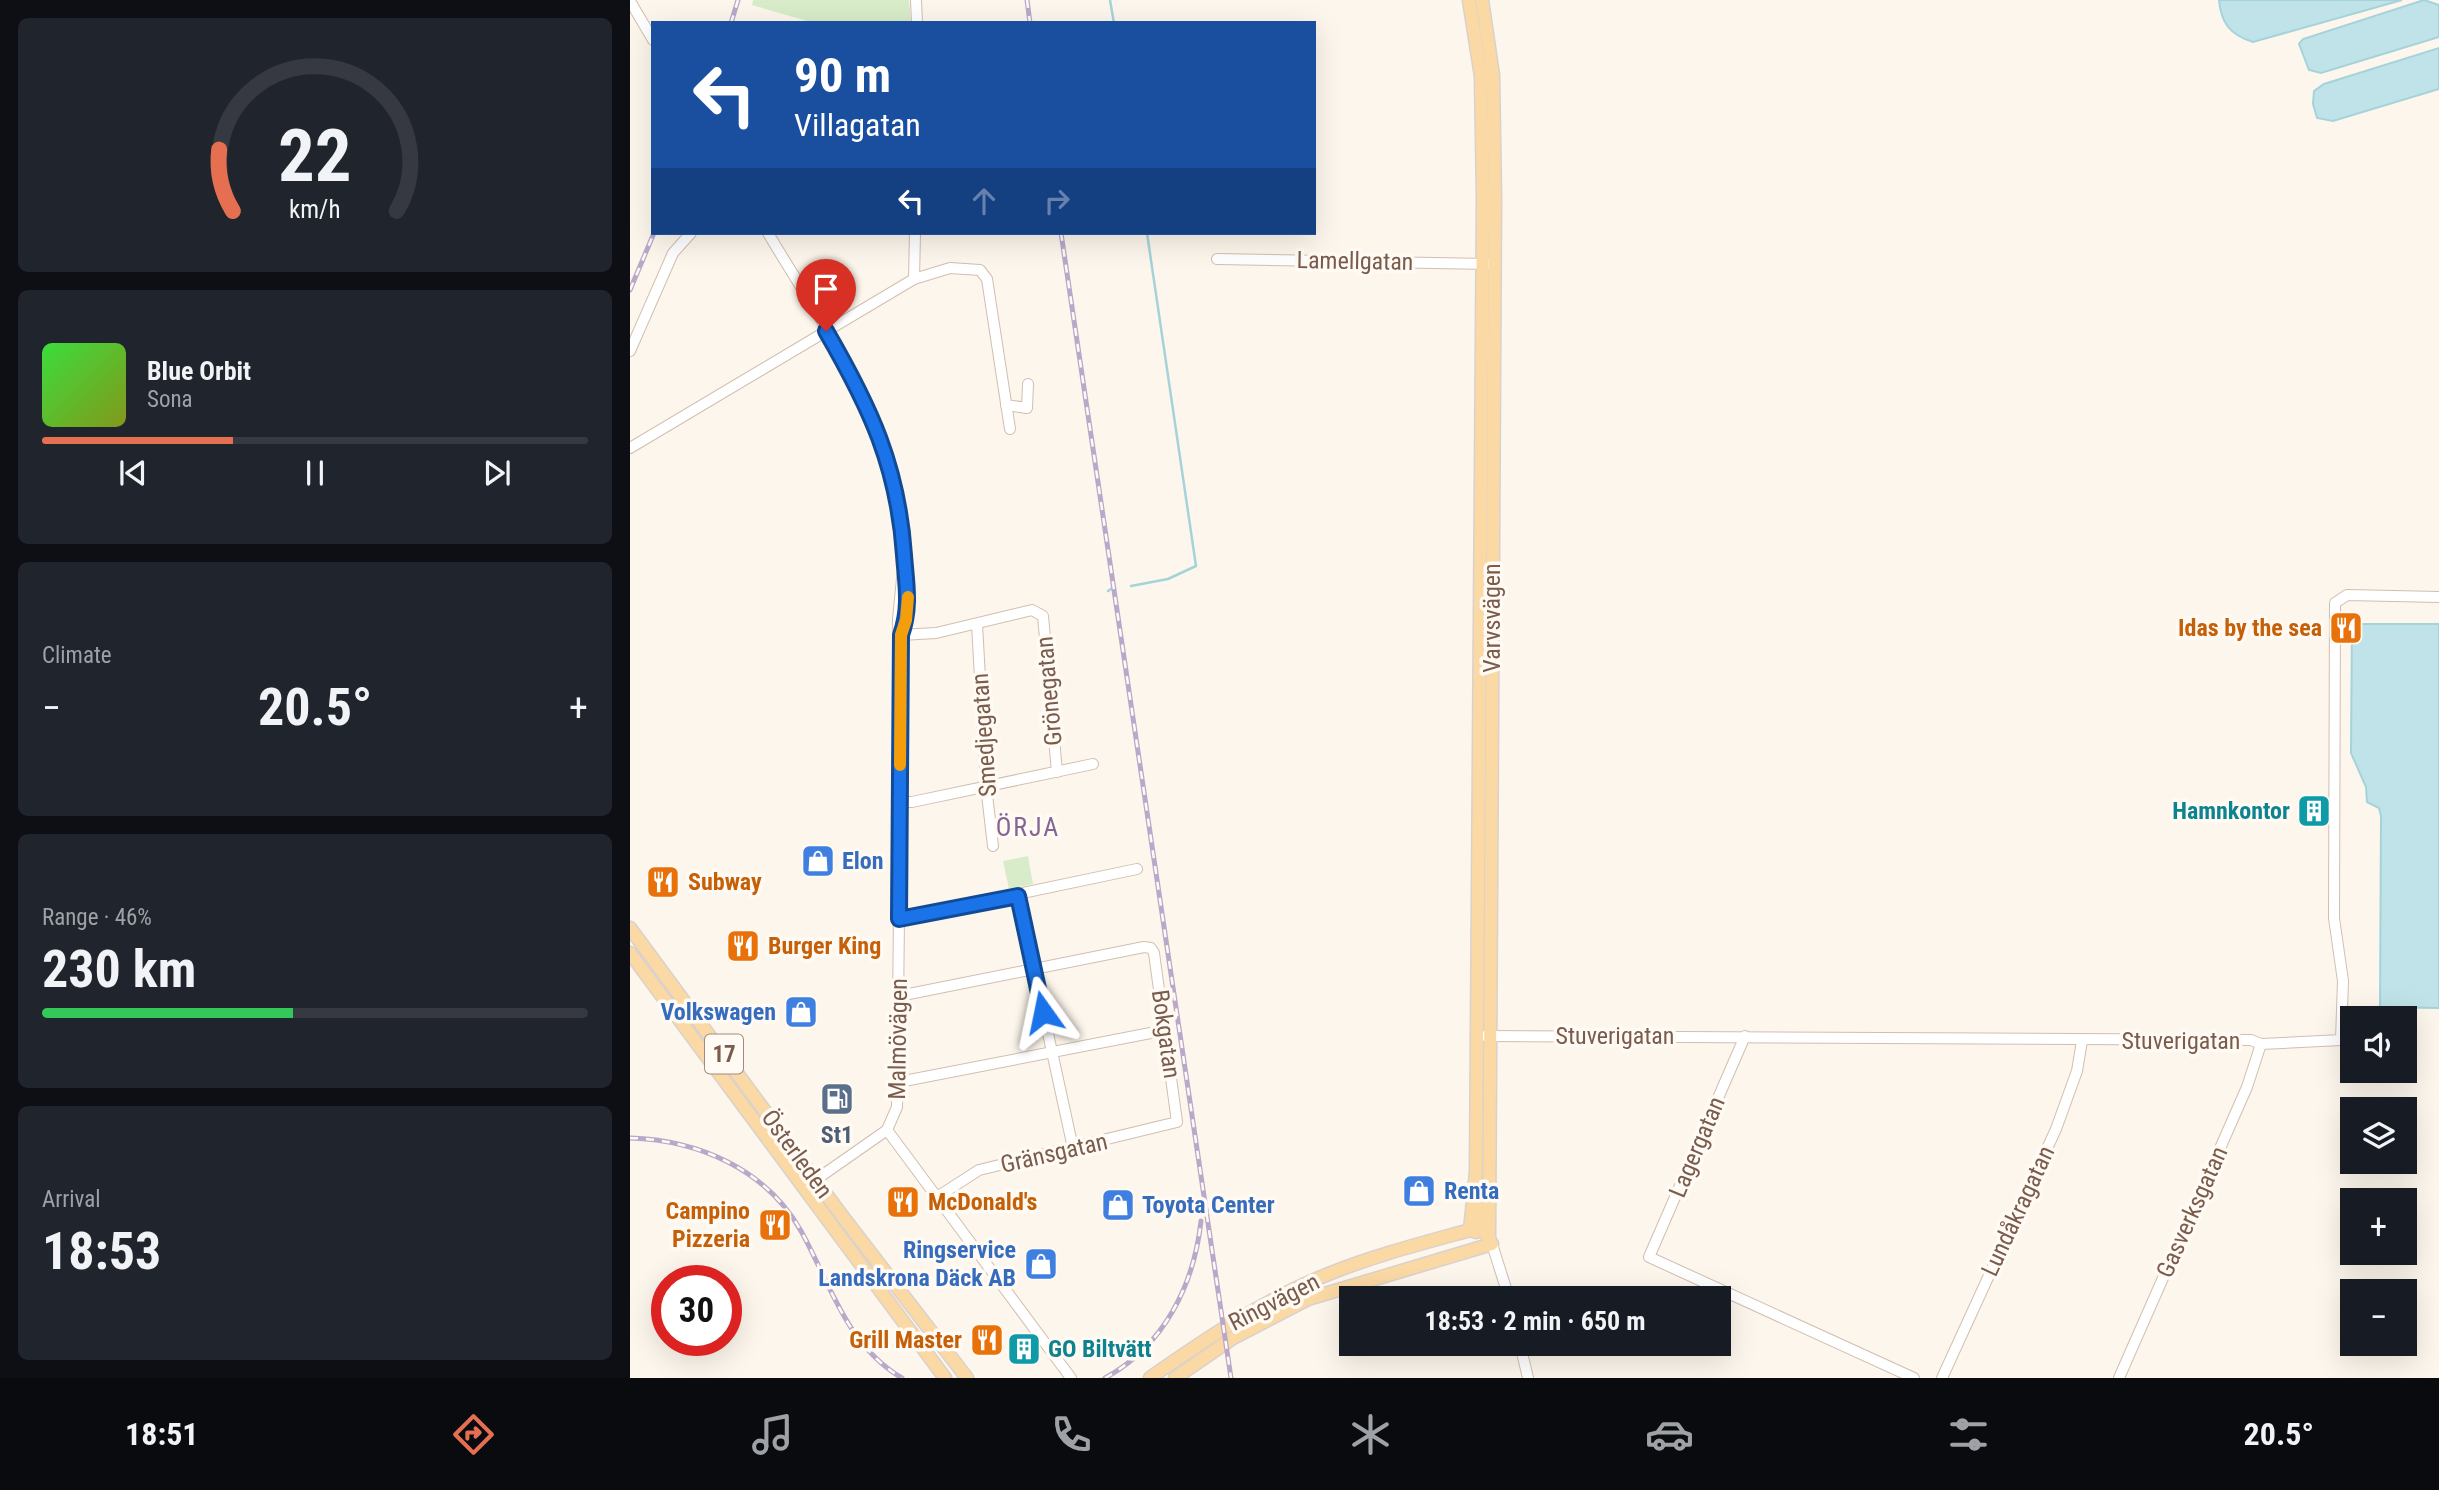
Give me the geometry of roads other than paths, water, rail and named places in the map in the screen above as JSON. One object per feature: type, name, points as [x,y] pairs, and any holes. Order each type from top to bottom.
[{"type":"main road","name":"Varvsvägen","points":[[1469,0],[1481,76],[1487,264]]},
{"type":"main road","name":"Varvsvägen","points":[[1482,0],[1493,75],[1487,264],[1484,1036],[1490,1240]]},
{"type":"main road","name":"Österleden","points":[[630,928],[967,1378]]},
{"type":"main road","name":"Österleden","points":[[630,953],[945,1378]]},
{"type":"main road","name":"Varvsvägen","points":[[1470,1230],[1484,1036]]},
{"type":"main road","name":"Varvsvägen","points":[[1476,1172],[1480,1225],[1490,1240]]},
{"type":"main road","points":[[1470,1230],[1490,1240]]},
{"type":"main road","name":"Ringvägen","points":[[1150,1378],[1224,1328],[1299,1287],[1332,1273],[1470,1230]]},
{"type":"main road","name":"Ringvägen","points":[[1175,1378],[1242,1332],[1308,1299],[1490,1240]]},
{"type":"street","points":[[644,0],[631,4],[651,37]]},
{"type":"street","points":[[916,0],[916,21]]},
{"type":"street","points":[[630,351],[673,253],[689,235]]},
{"type":"street","name":"Malmövägen","points":[[769,235],[874,418],[890,460],[899,498],[904,558],[898,619],[901,635],[899,996],[895,1115],[887,1130],[804,1188]]},
{"type":"street","points":[[914,279],[915,235]]},
{"type":"street","name":"Lamellgatan","points":[[1217,259],[1487,264]]},
{"type":"street","points":[[630,448],[914,279],[950,268],[981,270],[990,291],[1006,422]]},
{"type":"street","points":[[1006,405],[1027,408],[1028,384]]},
{"type":"street","name":"Stuverigatan","points":[[1484,1036],[2251,1040],[2261,1044],[2341,1040],[2343,981],[2334,918],[2335,603],[2347,595],[2439,597]]},
{"type":"street","name":"Grönegatan","points":[[976,624],[1039,611],[1043,616],[1057,772]]},
{"type":"street","points":[[901,635],[936,633],[976,624]]},
{"type":"street","name":"Smedjegatan","points":[[976,624],[986,786],[993,846]]},
{"type":"street","points":[[899,802],[1093,764]]},
{"type":"street","points":[[899,919],[1137,869]]},
{"type":"street","points":[[1018,896],[1073,1148]]},
{"type":"street","name":"Bokgatan","points":[[1034,970],[1151,947],[1166,1030],[1177,1122]]},
{"type":"street","points":[[899,996],[1034,970]]},
{"type":"street","points":[[898,1082],[1166,1030]]},
{"type":"street","name":"Lagergatan","points":[[1745,1036],[1649,1258],[1914,1378]]},
{"type":"street","name":"Lundåkragatan","points":[[1942,1378],[2056,1129],[2077,1071],[2082,1041]]},
{"type":"street","name":"Gasverksgatan","points":[[2119,1378],[2247,1087],[2261,1044]]},
{"type":"street","name":"Gränsgatan","points":[[937,1197],[979,1170],[1177,1122]]},
{"type":"street","points":[[887,1130],[1071,1378]]},
{"type":"street","name":"Varvsvägen","points":[[1490,1240],[1505,1286]]},
{"type":"street","points":[[1523,1356],[1528,1378]]},
{"type":"water","points":[[2219,0],[2402,0],[2253,42],[2238,36],[2228,27]]},
{"type":"water","points":[[2424,0],[2439,5],[2439,37],[2321,73],[2309,70],[2299,44],[2303,39]]},
{"type":"water","points":[[2439,48],[2439,89],[2333,121],[2317,118],[2313,104],[2314,91],[2324,84]]},
{"type":"water","points":[[2352,624],[2439,624],[2439,1008],[2380,1006],[2381,816],[2379,808],[2367,802],[2366,787],[2351,753]]},
{"type":"waterway","points":[[1110,0],[1114,21]]},
{"type":"waterway","points":[[1131,586],[1168,579],[1196,566],[1147,235]]},
{"type":"railway","points":[[732,21],[738,0]]},
{"type":"railway","points":[[1027,0],[1030,21]]},
{"type":"railway","points":[[630,290],[653,235]]},
{"type":"railway","points":[[1061,235],[1231,1378]]},
{"type":"railway","points":[[630,1138],[655,1140],[705,1152],[728,1162],[769,1191],[801,1231],[853,1331],[883,1364],[902,1378]]},
{"type":"railway","points":[[1105,1378],[1144,1349],[1173,1312],[1191,1268],[1201,1221]]},
{"type":"place","name":"Idas by the sea","points":[[2346,628]]},
{"type":"place","name":"Hamnkontor","points":[[2314,811]]},
{"type":"place","name":"Elon","points":[[818,861]]},
{"type":"place","name":"Subway","points":[[663,882]]},
{"type":"place","name":"Burger King","points":[[743,946]]},
{"type":"place","name":"Volkswagen","points":[[801,1012]]},
{"type":"place","name":"St1","points":[[837,1099]]},
{"type":"place","name":"Renta","points":[[1419,1191]]},
{"type":"place","name":"McDonald's","points":[[903,1202]]},
{"type":"place","name":"Toyota Center","points":[[1118,1205]]},
{"type":"place","name":"Campino Pizzeria","points":[[775,1225]]},
{"type":"place","name":"Ringservice Landskrona Däck AB","points":[[1041,1264]]},
{"type":"place","name":"Grill Master","points":[[987,1340]]},
{"type":"place","name":"GO Biltvätt","points":[[1024,1349]]},
{"type":"district","name":"ÖRJA","points":[[1028,827]]}]
